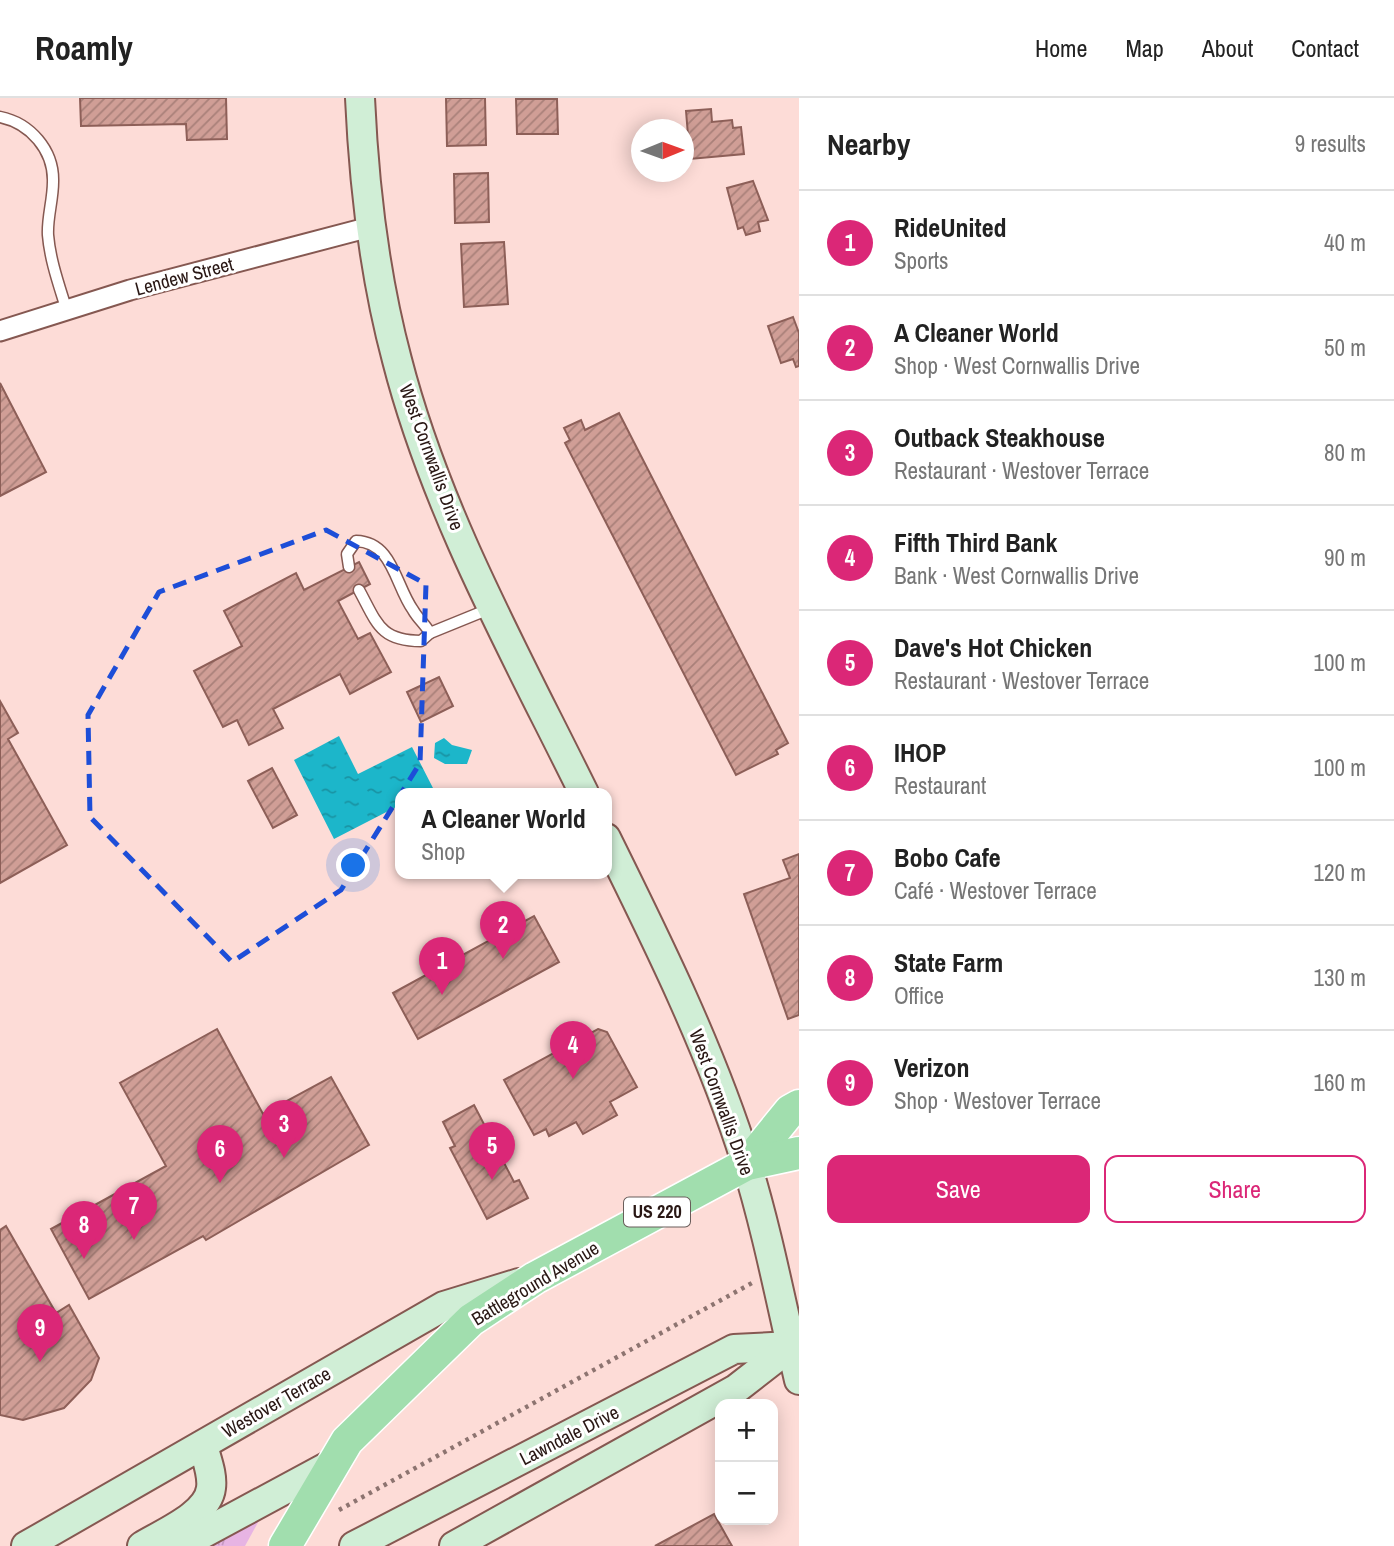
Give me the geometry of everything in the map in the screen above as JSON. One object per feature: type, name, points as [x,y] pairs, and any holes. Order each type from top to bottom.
[{"type":"main road","name":"West Cornwallis Drive","points":[[360,98],[370,227],[397,362],[417,425],[493,607],[582,788]]},
{"type":"main road","name":"West Cornwallis Drive","points":[[612,851],[699,1036],[747,1164],[772,1272],[795,1344],[799,1380]]},
{"type":"main road","name":"Battleground Avenue","points":[[747,1164],[790,1111],[799,1105]]},
{"type":"main road","name":"Battleground Avenue","points":[[288,1541],[332,1464],[370,1416],[471,1320],[535,1278],[747,1164],[799,1153]]},
{"type":"main road","name":"Westover Terrace","points":[[26,1546],[459,1300],[535,1278]]},
{"type":"main road","name":"Lawndale Drive","points":[[354,1546],[734,1349],[795,1344]]},
{"type":"main road","name":"Lawndale Drive","points":[[454,1546],[736,1389],[795,1344]]},
{"type":"main road","points":[[142,1546],[199,1510],[208,1499],[212,1486],[203,1445]]},
{"type":"main road","points":[[180,1546],[332,1464]]},
{"type":"street","name":"Lendew Street","points":[[0,331],[66,308],[370,227]]},
{"type":"lane","points":[[0,117],[26,126],[41,142],[48,158],[54,179],[48,234],[66,308]]},
{"type":"lane","points":[[349,567],[347,554],[356,541],[371,541],[383,551],[413,611],[430,633]]},
{"type":"lane","points":[[359,590],[382,631],[399,641],[421,641],[430,633],[493,607]]},
{"type":"lane","points":[[445,1342],[457,1315],[459,1300]]},
{"type":"path","points":[[288,1541],[772,1272]]},
{"type":"highlighted area","points":[[326,530],[426,584],[420,763],[341,890],[232,962],[90,817],[88,715],[159,592]]},
{"type":"green space","points":[[261,1517],[245,1546],[208,1546]]},
{"type":"water","points":[[339,736],[358,774],[412,747],[433,788],[395,788],[395,808],[334,839],[294,760]]},
{"type":"water","points":[[444,738],[452,745],[472,750],[467,764],[445,764],[434,758],[435,743]]},
{"type":"building","points":[[80,98],[226,98],[227,139],[187,140],[186,124],[81,126]]},
{"type":"building","points":[[446,98],[485,98],[486,145],[447,146]]},
{"type":"building","points":[[516,99],[557,99],[558,134],[517,134]]},
{"type":"building","points":[[711,109],[712,122],[732,120],[733,128],[741,127],[744,154],[694,159],[694,119],[687,119],[686,111]]},
{"type":"building","points":[[488,173],[489,222],[455,223],[454,174]]},
{"type":"building","points":[[753,181],[768,220],[758,222],[760,231],[746,235],[743,227],[738,229],[727,188]]},
{"type":"building","points":[[504,242],[508,304],[464,307],[461,244]]},
{"type":"building","points":[[793,317],[799,333],[799,366],[796,367],[793,359],[781,363],[768,326]]},
{"type":"building","points":[[0,383],[46,472],[0,496]]},
{"type":"building","points":[[619,413],[788,743],[776,750],[778,754],[736,775],[565,443],[570,440],[564,428],[581,420],[585,430]]},
{"type":"building","points":[[359,562],[370,584],[338,601],[358,639],[370,633],[391,672],[350,694],[340,674],[273,709],[283,728],[249,745],[237,720],[223,727],[194,671],[242,646],[224,611],[296,573],[304,590]]},
{"type":"building","points":[[439,677],[453,706],[421,722],[407,692]]},
{"type":"building","points":[[0,701],[18,733],[8,739],[67,845],[0,883]]},
{"type":"building","points":[[272,768],[297,815],[273,828],[248,781]]},
{"type":"building","points":[[799,854],[799,1015],[788,1019],[744,894],[790,878],[783,860]]},
{"type":"building","points":[[534,916],[559,962],[418,1039],[393,993]]},
{"type":"building","points":[[217,1029],[263,1114],[331,1077],[369,1145],[206,1240],[203,1236],[89,1299],[51,1229],[166,1166],[120,1083]]},
{"type":"building","points":[[598,1029],[607,1032],[637,1087],[610,1102],[617,1115],[583,1134],[576,1122],[549,1136],[546,1129],[534,1135],[504,1080]]},
{"type":"building","points":[[474,1105],[514,1182],[519,1180],[528,1198],[487,1219],[450,1148],[455,1146],[443,1122]]},
{"type":"building","points":[[6,1226],[56,1313],[69,1305],[99,1358],[91,1380],[64,1408],[23,1420],[0,1415],[0,1230]]},
{"type":"building","points":[[714,1514],[715,1525],[720,1525],[732,1546],[655,1546]]},
{"type":"place","name":"A Cleaner World","points":[[503,959]]},
{"type":"place","name":"RideUnited","points":[[442,995]]},
{"type":"place","name":"Fifth Third Bank","points":[[573,1079]]},
{"type":"place","name":"Outback Steakhouse","points":[[284,1158]]},
{"type":"place","name":"Dave's Hot Chicken","points":[[492,1180]]},
{"type":"place","name":"IHOP","points":[[220,1183]]},
{"type":"place","name":"Bobo Cafe","points":[[134,1240]]},
{"type":"place","name":"State Farm","points":[[84,1259]]},
{"type":"place","name":"Verizon","points":[[40,1362]]}]
